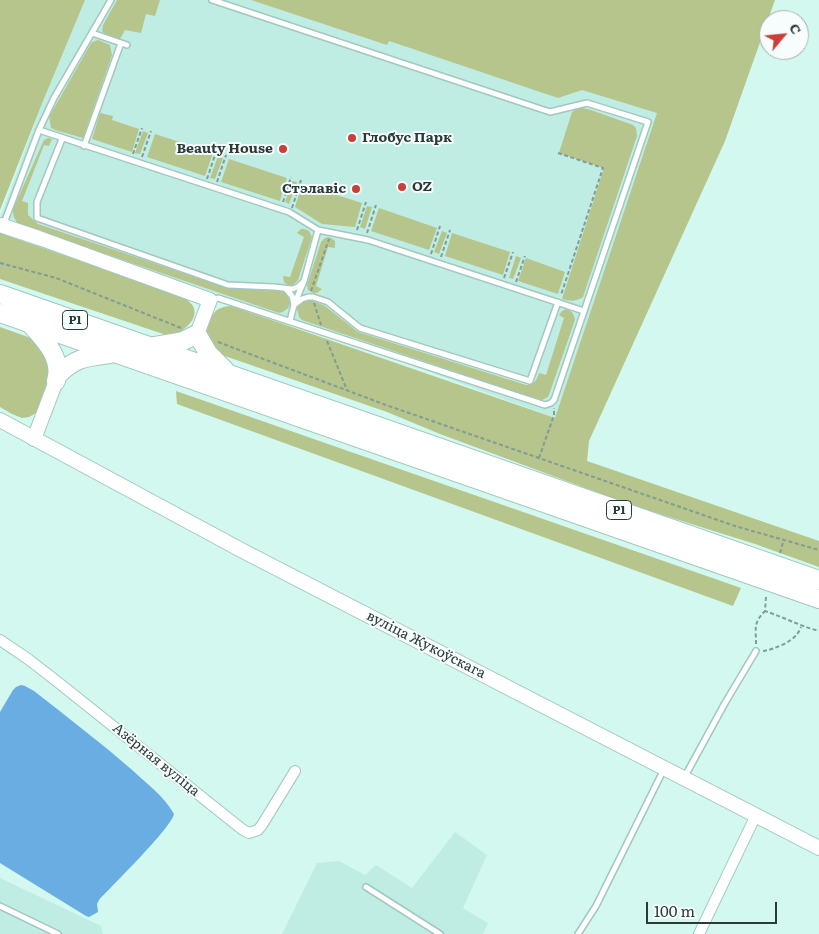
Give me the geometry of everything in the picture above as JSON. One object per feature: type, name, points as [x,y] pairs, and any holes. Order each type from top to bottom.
[{"type":"highway","name":"Р1","points":[[0,294],[819,580]]},
{"type":"highway","name":"Р1","points":[[0,313],[819,599]]},
{"type":"highway","points":[[29,323],[51,349],[55,358],[56,379]]},
{"type":"highway","points":[[151,346],[183,341],[190,332],[229,374]]},
{"type":"highway","points":[[56,379],[72,363],[78,360],[113,353]]},
{"type":"street","points":[[2,225],[210,300],[190,332]]},
{"type":"street","points":[[34,439],[56,379]]},
{"type":"street","name":"вуліца Жукоўскага","points":[[0,420],[243,550],[819,848]]},
{"type":"street","name":"Азёрная вуліца","points":[[0,640],[36,665],[243,830],[248,832],[258,830],[295,771]]},
{"type":"street","points":[[699,934],[756,815]]},
{"type":"lane","points":[[2,225],[39,130],[54,98],[111,0]]},
{"type":"lane","points":[[210,300],[218,298],[545,405],[550,403],[554,400],[648,122],[587,103],[550,112],[212,0]]},
{"type":"lane","points":[[84,146],[124,44],[92,33]]},
{"type":"lane","points":[[39,130],[289,212],[318,230],[368,240],[559,299],[584,311]]},
{"type":"lane","points":[[62,138],[37,202],[37,218],[228,285],[292,289],[304,282]]},
{"type":"lane","points":[[290,321],[294,305],[304,282],[318,230]]},
{"type":"lane","points":[[286,289],[292,296],[294,305]]},
{"type":"lane","points":[[294,305],[302,299],[313,297],[328,302],[360,328],[530,381],[559,299]]},
{"type":"lane","points":[[684,778],[756,651]]},
{"type":"lane","points":[[578,934],[596,906],[664,768]]},
{"type":"lane","points":[[366,887],[440,934]]},
{"type":"lane","points":[[0,906],[58,934]]},
{"type":"path","points":[[133,154],[142,128]]},
{"type":"path","points":[[140,157],[142,157],[151,131]]},
{"type":"path","points":[[207,179],[216,152]]},
{"type":"path","points":[[558,154],[603,168],[559,299]]},
{"type":"path","points":[[217,182],[226,155]]},
{"type":"path","points":[[291,177],[282,204],[292,208],[301,180]]},
{"type":"path","points":[[366,202],[357,230],[366,233],[376,205]]},
{"type":"path","points":[[440,226],[431,254],[447,259]]},
{"type":"path","points":[[441,257],[450,230]]},
{"type":"path","points":[[329,239],[311,291],[314,307],[347,390]]},
{"type":"path","points":[[513,252],[504,278],[516,282],[525,256]]},
{"type":"path","points":[[0,263],[56,278],[190,332]]},
{"type":"path","points":[[216,342],[386,405],[735,526],[819,550]]},
{"type":"path","points":[[539,458],[554,415],[554,400]]},
{"type":"path","points":[[780,553],[784,539]]},
{"type":"path","points":[[766,596],[765,611],[759,617],[756,624],[756,651],[768,651],[789,641],[796,635],[801,626]]},
{"type":"path","points":[[765,611],[801,626],[819,631]]},
{"type":"shaded area","points":[[85,0],[766,0],[761,10],[759,10],[759,14],[555,418],[212,292],[0,218],[41,106]]},
{"type":"shaded area","points":[[455,832],[487,855],[463,908],[488,923],[483,934],[282,934],[317,863],[339,861],[365,875],[376,865],[412,888]]},
{"type":"shaded area","points":[[0,878],[101,926],[103,934],[0,934]]},
{"type":"green space","points":[[0,0],[85,0],[0,210]]},
{"type":"green space","points":[[117,0],[160,0],[155,16],[146,14],[141,33],[125,30],[120,39],[107,35],[102,31],[103,25]]},
{"type":"green space","points":[[251,0],[775,0],[771,10],[759,10],[759,45],[725,141],[589,441],[587,461],[819,541],[819,567],[755,544],[634,506],[440,434],[387,412],[219,354],[210,345],[207,332],[213,314],[218,309],[231,306],[555,418],[657,113],[582,90],[558,98],[389,41],[387,45]]},
{"type":"green space","points":[[98,40],[110,45],[112,55],[83,138],[51,128],[49,117],[90,45]]},
{"type":"green space","points":[[579,107],[633,125],[636,128],[637,136],[583,297],[570,301],[562,299],[604,168],[559,153],[572,112]]},
{"type":"green space","points":[[100,113],[113,116],[112,120],[139,129],[132,152],[92,139]]},
{"type":"green space","points":[[143,131],[148,133],[140,154],[135,153]]},
{"type":"green space","points":[[155,134],[213,153],[205,176],[147,157]]},
{"type":"green space","points":[[52,139],[49,146],[44,145],[22,201],[28,203],[28,215],[38,224],[227,288],[281,290],[290,299],[287,309],[279,313],[20,225],[14,218],[13,209],[44,140]]},
{"type":"green space","points":[[218,156],[223,158],[215,179],[210,178]]},
{"type":"green space","points":[[229,159],[287,178],[280,201],[221,182]]},
{"type":"green space","points":[[292,181],[297,182],[289,204],[285,202]]},
{"type":"green space","points":[[302,184],[362,203],[355,227],[322,224],[295,207]]},
{"type":"green space","points":[[367,206],[372,207],[365,229],[360,227]]},
{"type":"green space","points":[[379,208],[437,228],[429,250],[371,231]]},
{"type":"green space","points":[[301,229],[309,231],[312,237],[298,280],[293,285],[288,285],[284,282],[283,276],[290,277],[304,237],[297,233]]},
{"type":"green space","points":[[442,231],[447,233],[439,254],[434,252]]},
{"type":"green space","points":[[0,233],[184,297],[193,306],[194,316],[189,324],[172,337],[0,279]]},
{"type":"green space","points":[[452,233],[510,252],[503,275],[445,256]]},
{"type":"green space","points":[[328,237],[335,241],[335,248],[328,247],[316,286],[322,289],[317,293],[313,293],[308,290],[307,285],[321,242]]},
{"type":"green space","points":[[516,256],[521,258],[513,279],[509,278]]},
{"type":"green space","points":[[526,258],[565,272],[558,294],[518,281]]},
{"type":"green space","points":[[307,300],[325,306],[358,332],[526,385],[535,382],[539,373],[546,375],[564,318],[559,315],[562,311],[566,309],[570,311],[575,320],[548,397],[542,400],[302,320],[299,317],[297,308],[301,302]]},
{"type":"green space","points":[[0,327],[28,337],[39,343],[46,351],[51,377],[36,413],[29,417],[22,418],[0,407]]},
{"type":"green space","points":[[176,391],[741,588],[733,606],[177,404]]},
{"type":"water","points":[[21,685],[34,691],[119,759],[160,796],[174,814],[171,821],[153,843],[99,900],[97,904],[98,912],[89,917],[0,863],[0,712],[13,690]]},
{"type":"place","name":"Глобус Парк","points":[[352,138]]},
{"type":"place","name":"Beauty House","points":[[283,149]]},
{"type":"place","name":"OZ","points":[[402,187]]},
{"type":"place","name":"Стэлавіс","points":[[356,189]]}]
